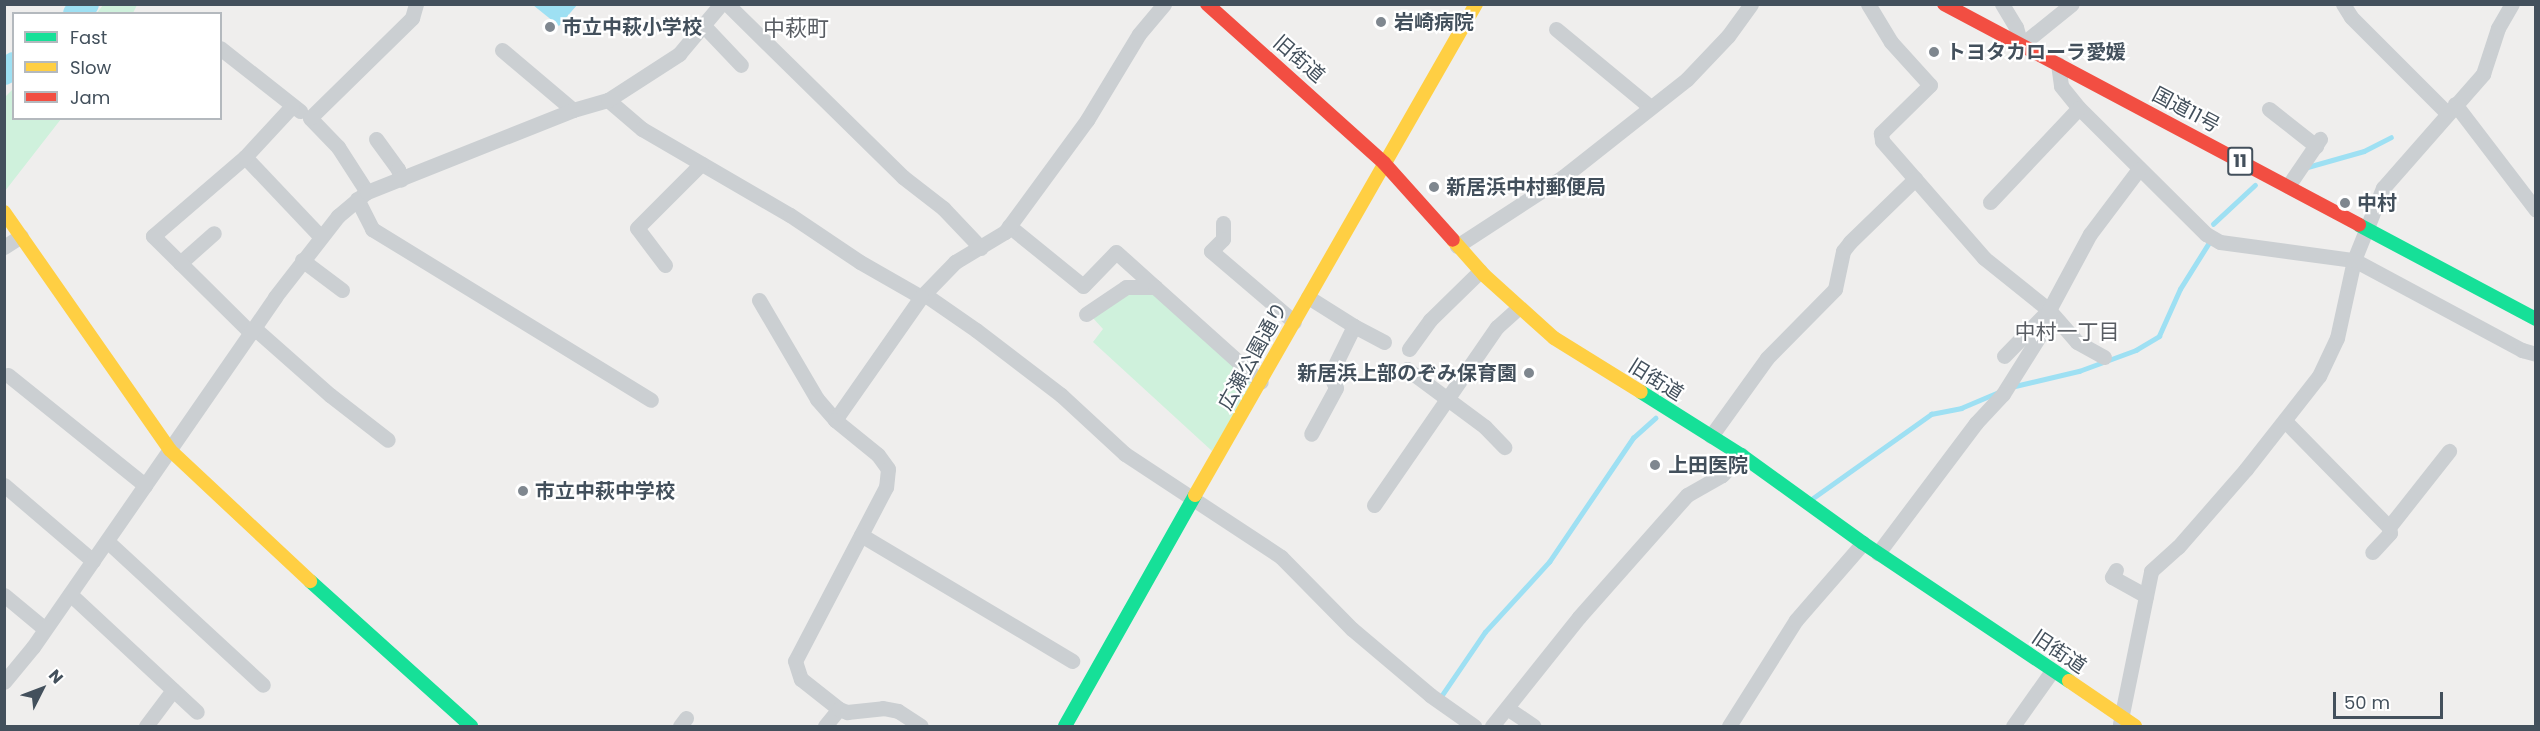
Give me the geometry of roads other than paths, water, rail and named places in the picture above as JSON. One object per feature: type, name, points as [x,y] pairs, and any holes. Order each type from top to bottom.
[{"type":"main road","name":"旧街道","points":[[1207,4],[1384,163],[1480,271],[1518,308],[1554,338],[1741,455],[1863,543],[2052,671],[2120,722],[2135,726]]},
{"type":"main road","name":"広瀬公園通り","points":[[1065,726],[1261,382],[1462,21],[1476,4]]},
{"type":"main road","name":"国道11号","points":[[1944,4],[2058,64],[2296,176],[2365,227],[2535,319]]},
{"type":"main road","points":[[4,212],[147,422],[170,450],[200,482],[471,726]]},
{"type":"street","points":[[310,118],[412,18],[416,4]]},
{"type":"street","points":[[4,682],[70,594],[302,260],[320,236],[362,196],[573,110],[608,100],[679,54],[721,4]]},
{"type":"street","points":[[727,4],[903,177],[943,208],[981,248]]},
{"type":"street","points":[[835,420],[922,296],[955,262],[981,248],[1009,226],[1087,120],[1139,34],[1164,4]]},
{"type":"street","points":[[1457,246],[1563,177],[1648,105],[1710,57],[1751,4]]},
{"type":"street","points":[[1868,4],[1891,42],[1930,85],[1881,133],[1882,141],[1984,258],[2049,310],[2077,342],[2104,357]]},
{"type":"street","points":[[2001,4],[2016,27],[2021,45],[2072,4]]},
{"type":"street","points":[[2343,4],[2351,17],[2451,108],[2535,210]]},
{"type":"street","points":[[2120,722],[2151,571],[2178,547],[2286,422],[2319,376],[2337,338],[2354,260],[2365,227],[2383,188],[2451,108],[2484,74],[2498,28],[2512,4]]},
{"type":"street","points":[[703,25],[741,65]]},
{"type":"street","points":[[1556,29],[1648,105]]},
{"type":"street","points":[[222,50],[310,118],[338,147],[362,196],[372,229],[651,400]]},
{"type":"street","points":[[502,50],[573,110]]},
{"type":"street","points":[[2058,64],[2061,86],[2079,108],[2206,234],[2220,242],[2354,260],[2522,350],[2535,354]]},
{"type":"street","points":[[608,100],[642,129],[922,296],[1061,395],[1125,454],[1193,502],[1281,557],[1352,629],[1430,695],[1474,726]]},
{"type":"street","points":[[292,106],[245,157],[153,236],[252,330],[388,440]]},
{"type":"street","points":[[1990,202],[2079,108]]},
{"type":"street","points":[[2269,109],[2318,143],[2296,176]]},
{"type":"street","points":[[376,139],[398,169],[401,180]]},
{"type":"street","points":[[245,157],[320,236]]},
{"type":"street","points":[[665,265],[637,228],[701,164]]},
{"type":"street","points":[[1878,553],[1976,423],[2003,394],[2040,335],[2049,310],[2090,234],[2139,169]]},
{"type":"street","points":[[1711,436],[1767,358],[1835,289],[1843,251],[1850,242],[1915,179]]},
{"type":"street","points":[[1223,223],[1223,239],[1211,251],[1294,322]]},
{"type":"street","points":[[1009,226],[1083,286],[1116,252],[1261,382]]},
{"type":"street","points":[[180,263],[214,233]]},
{"type":"street","points":[[4,247],[21,236]]},
{"type":"street","points":[[302,260],[342,290]]},
{"type":"street","points":[[1409,349],[1430,320],[1480,271]]},
{"type":"street","points":[[1086,314],[1126,287],[1155,287]]},
{"type":"street","points":[[1308,297],[1384,342]]},
{"type":"street","points":[[759,300],[817,399],[835,420],[878,455],[888,469],[886,487],[795,661],[801,678],[839,709],[898,711],[921,726]]},
{"type":"street","points":[[1374,505],[1497,327],[1518,308]]},
{"type":"street","points":[[2004,356],[2049,310]]},
{"type":"street","points":[[1311,434],[1336,388],[1330,375],[1354,326]]},
{"type":"street","points":[[1407,369],[1447,398],[1504,447]]},
{"type":"street","points":[[8,375],[145,485]]},
{"type":"street","points":[[2286,422],[2389,527],[2390,533],[2372,552]]},
{"type":"street","points":[[2389,527],[2449,451]]},
{"type":"street","points":[[1492,726],[1579,617],[1687,495],[1722,475],[1741,455]]},
{"type":"street","points":[[4,485],[93,561]]},
{"type":"street","points":[[861,535],[1072,661]]},
{"type":"street","points":[[107,541],[263,685]]},
{"type":"street","points":[[1729,726],[1796,620],[1863,543]]},
{"type":"street","points":[[2116,570],[2112,577],[2146,596]]},
{"type":"street","points":[[70,594],[196,712]]},
{"type":"street","points":[[4,595],[45,629]]},
{"type":"street","points":[[2013,726],[2052,671]]},
{"type":"street","points":[[146,726],[173,690]]},
{"type":"street","points":[[1507,708],[1534,726]]},
{"type":"street","points":[[825,726],[839,709]]},
{"type":"water","points":[[533,5],[577,5],[559,26]]},
{"type":"waterway","points":[[78,12],[86,4]]},
{"type":"waterway","points":[[4,72],[12,66]]},
{"type":"waterway","points":[[2304,168],[2364,151],[2391,137]]},
{"type":"waterway","points":[[2213,224],[2255,185]]},
{"type":"waterway","points":[[2015,386],[2079,371],[2136,350],[2159,336],[2180,289],[2210,241]]},
{"type":"waterway","points":[[1813,498],[1931,414],[1961,408],[1996,393]]},
{"type":"waterway","points":[[1442,695],[1485,632],[1549,562],[1633,438],[1655,418]]},
{"type":"place","name":"岩崎病院","points":[[1381,22]]},
{"type":"place","name":"市立中萩小学校","points":[[550,27]]},
{"type":"place","name":"トヨタカローラ愛媛","points":[[1934,52]]},
{"type":"place","name":"新居浜中村郵便局","points":[[1434,187]]},
{"type":"place","name":"中村","points":[[2345,203]]},
{"type":"place","name":"新居浜上部のぞみ保育園","points":[[1529,373]]},
{"type":"place","name":"上田医院","points":[[1655,465]]},
{"type":"place","name":"市立中萩中学校","points":[[523,491]]},
{"type":"district","name":"中萩町","points":[[796,29]]},
{"type":"district","name":"中村一丁目","points":[[2067,332]]}]
